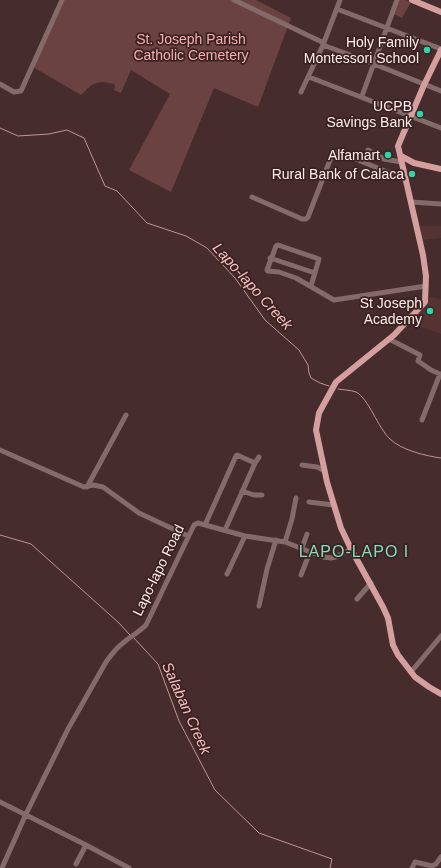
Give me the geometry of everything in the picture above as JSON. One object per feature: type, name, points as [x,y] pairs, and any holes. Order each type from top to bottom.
[{"type":"main road","points":[[412,0],[441,12]]},
{"type":"main road","points":[[441,50],[410,116],[398,146],[423,255],[426,276],[426,297],[422,305],[394,335],[336,382],[317,419],[316,426],[333,505],[351,549],[371,583],[388,618],[393,645],[398,655],[411,672],[429,687],[441,694]]},
{"type":"main road","points":[[401,159],[441,169]]},
{"type":"street","points":[[0,84],[14,92],[21,90],[62,0]]},
{"type":"street","points":[[234,0],[324,44],[441,91]]},
{"type":"street","points":[[301,92],[324,44],[340,0]]},
{"type":"street","points":[[362,96],[396,0]]},
{"type":"street","points":[[337,9],[441,50]]},
{"type":"street","points":[[309,77],[362,96],[441,128]]},
{"type":"street","points":[[368,150],[384,159],[401,159]]},
{"type":"street","points":[[252,197],[302,219],[306,219],[332,155],[338,152],[405,179]]},
{"type":"street","points":[[411,202],[441,204]]},
{"type":"street","points":[[310,286],[319,261],[318,258],[278,245],[275,247],[266,268],[268,271],[283,273],[296,278],[334,300],[426,286]]},
{"type":"street","points":[[270,258],[315,273]]},
{"type":"street","points":[[389,339],[420,355],[418,361],[440,374],[422,420]]},
{"type":"street","points":[[87,487],[126,415]]},
{"type":"street","points":[[0,450],[77,484],[87,487],[93,485],[102,487],[139,513],[188,536]]},
{"type":"street","points":[[204,525],[236,456],[240,455],[255,463]]},
{"type":"street","points":[[225,530],[259,457]]},
{"type":"street","points":[[302,465],[316,467],[325,471]]},
{"type":"street","points":[[242,491],[254,496],[262,495]]},
{"type":"street","points":[[285,542],[292,519],[296,498]]},
{"type":"street","points":[[309,502],[333,505]]},
{"type":"street","name":"Lapo-lapo Road","points":[[2,868],[26,814],[72,723],[106,662],[122,644],[140,631],[149,619],[188,536],[196,524],[245,536],[285,542],[310,552],[331,558],[351,549]]},
{"type":"street","points":[[302,548],[307,534]]},
{"type":"street","points":[[227,574],[245,536]]},
{"type":"street","points":[[258,606],[276,540]]},
{"type":"street","points":[[302,575],[310,552]]},
{"type":"street","points":[[357,599],[371,583]]},
{"type":"street","points":[[411,672],[441,636]]},
{"type":"street","points":[[0,802],[129,868]]},
{"type":"street","points":[[76,864],[86,845]]},
{"type":"street","points":[[412,868],[415,862],[432,866],[436,864],[441,857]]},
{"type":"shaded area","points":[[420,226],[441,226],[441,238],[423,240]]},
{"type":"shaded area","name":"St Joseph Academy","points":[[430,297],[441,299],[441,334],[410,323]]},
{"type":"green space","name":"St. Joseph Parish Catholic Cemetery","points":[[63,0],[256,0],[291,18],[258,107],[214,88],[171,192],[129,170],[170,94],[131,70],[121,93],[114,90],[114,84],[103,82],[92,85],[81,95],[33,67]]},
{"type":"green space","points":[[399,0],[411,2],[402,18],[394,14]]},
{"type":"waterway","name":"Lapo-lapo Creek","points":[[0,128],[18,136],[49,134],[67,130],[84,138],[105,186],[117,191],[147,223],[186,236],[207,248],[235,278],[265,320],[299,350],[308,365],[311,378],[329,386]]},
{"type":"waterway","name":"Lapo-lapo Creek","points":[[338,389],[354,391],[361,396],[381,428],[395,443],[414,452],[441,458]]},
{"type":"waterway","name":"Salaban Creek","points":[[0,535],[31,544],[119,623],[130,635]]},
{"type":"waterway","name":"Salaban Creek","points":[[133,637],[158,664],[179,721],[215,790],[259,833],[332,859],[330,868]]},
{"type":"place","name":"Holy Family Montessori School","points":[[427,50]]},
{"type":"place","name":"UCPB Savings Bank","points":[[420,114]]},
{"type":"place","name":"Alfamart","points":[[388,155]]},
{"type":"place","name":"Rural Bank of Calaca","points":[[412,174]]},
{"type":"place","name":"St Joseph Academy","points":[[430,311]]},
{"type":"district","name":"LAPO-LAPO I","points":[[354,551]]}]
